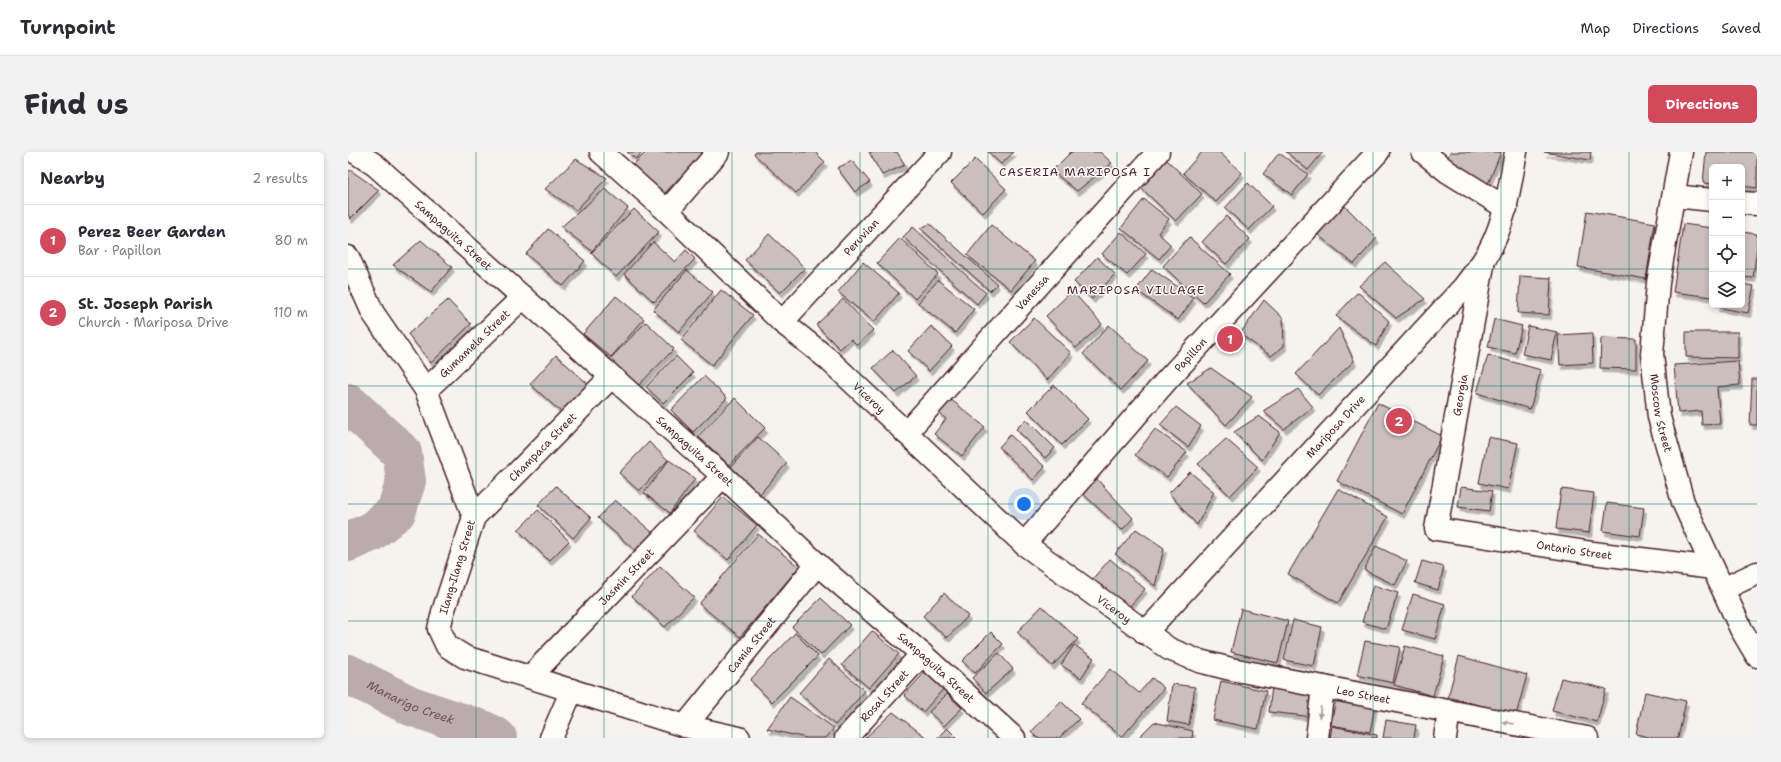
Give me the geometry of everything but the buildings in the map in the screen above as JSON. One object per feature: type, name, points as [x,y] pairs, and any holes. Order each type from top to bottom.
[{"type":"street","name":"Sampaguita Street","points":[[356,152],[375,165],[723,476],[817,564],[922,654],[1014,738]]},
{"type":"street","name":"Viceroy","points":[[601,152],[667,210],[782,322],[828,359],[1024,544],[1145,634]]},
{"type":"street","points":[[667,210],[718,152]]},
{"type":"street","name":"Peruvian","points":[[782,322],[940,152]]},
{"type":"street","name":"Vanessa","points":[[906,433],[1158,152]]},
{"type":"street","name":"Papillon","points":[[1024,544],[1167,380],[1378,152]]},
{"type":"street","points":[[1423,152],[1448,172],[1506,208],[1516,152]]},
{"type":"street","name":"Moscow Street","points":[[1681,152],[1658,283],[1652,354],[1660,417],[1665,441],[1683,502],[1741,629],[1757,656]]},
{"type":"street","points":[[1674,196],[1709,200]]},
{"type":"street","points":[[1745,203],[1757,204]]},
{"type":"street","name":"Mariposa Drive","points":[[1145,634],[1439,316],[1484,260],[1496,237],[1506,208]]},
{"type":"street","name":"Ilang-Ilang Street","points":[[348,257],[373,313],[426,390],[474,517],[443,612],[439,629],[447,646],[465,657],[685,726],[739,738]]},
{"type":"street","name":"Georgia","points":[[1436,529],[1484,260]]},
{"type":"street","name":"Gumamela Street","points":[[426,390],[523,297]]},
{"type":"street","name":"Champaca Street","points":[[474,517],[611,377]]},
{"type":"street","name":"Jasmin Street","points":[[530,677],[723,476]]},
{"type":"street","name":"Ontario Street","points":[[1436,529],[1593,553],[1713,568]]},
{"type":"street","name":"Camia Street","points":[[685,726],[817,564]]},
{"type":"street","points":[[1722,589],[1757,573]]},
{"type":"street","name":"Leo Street","points":[[1145,634],[1169,650],[1199,661],[1231,669],[1581,737]]},
{"type":"street","name":"Rosal Street","points":[[846,738],[922,654]]},
{"type":"street","points":[[1317,738],[1323,687]]},
{"type":"street","points":[[551,738],[572,690]]},
{"type":"street","points":[[1445,738],[1449,711]]},
{"type":"waterway","name":"Manarigo Creek","points":[[348,403],[402,453],[406,481],[396,512],[371,532],[348,542]]},
{"type":"waterway","name":"Manarigo Creek","points":[[348,674],[411,706],[482,730],[497,738]]},
{"type":"place","name":"Perez Beer Garden","points":[[1230,339]]},
{"type":"place","name":"St. Joseph Parish","points":[[1399,421]]},
{"type":"district","name":"CASERIA MARIPOSA I","points":[[1075,172]]},
{"type":"district","name":"MARIPOSA VILLAGE","points":[[1136,290]]}]
